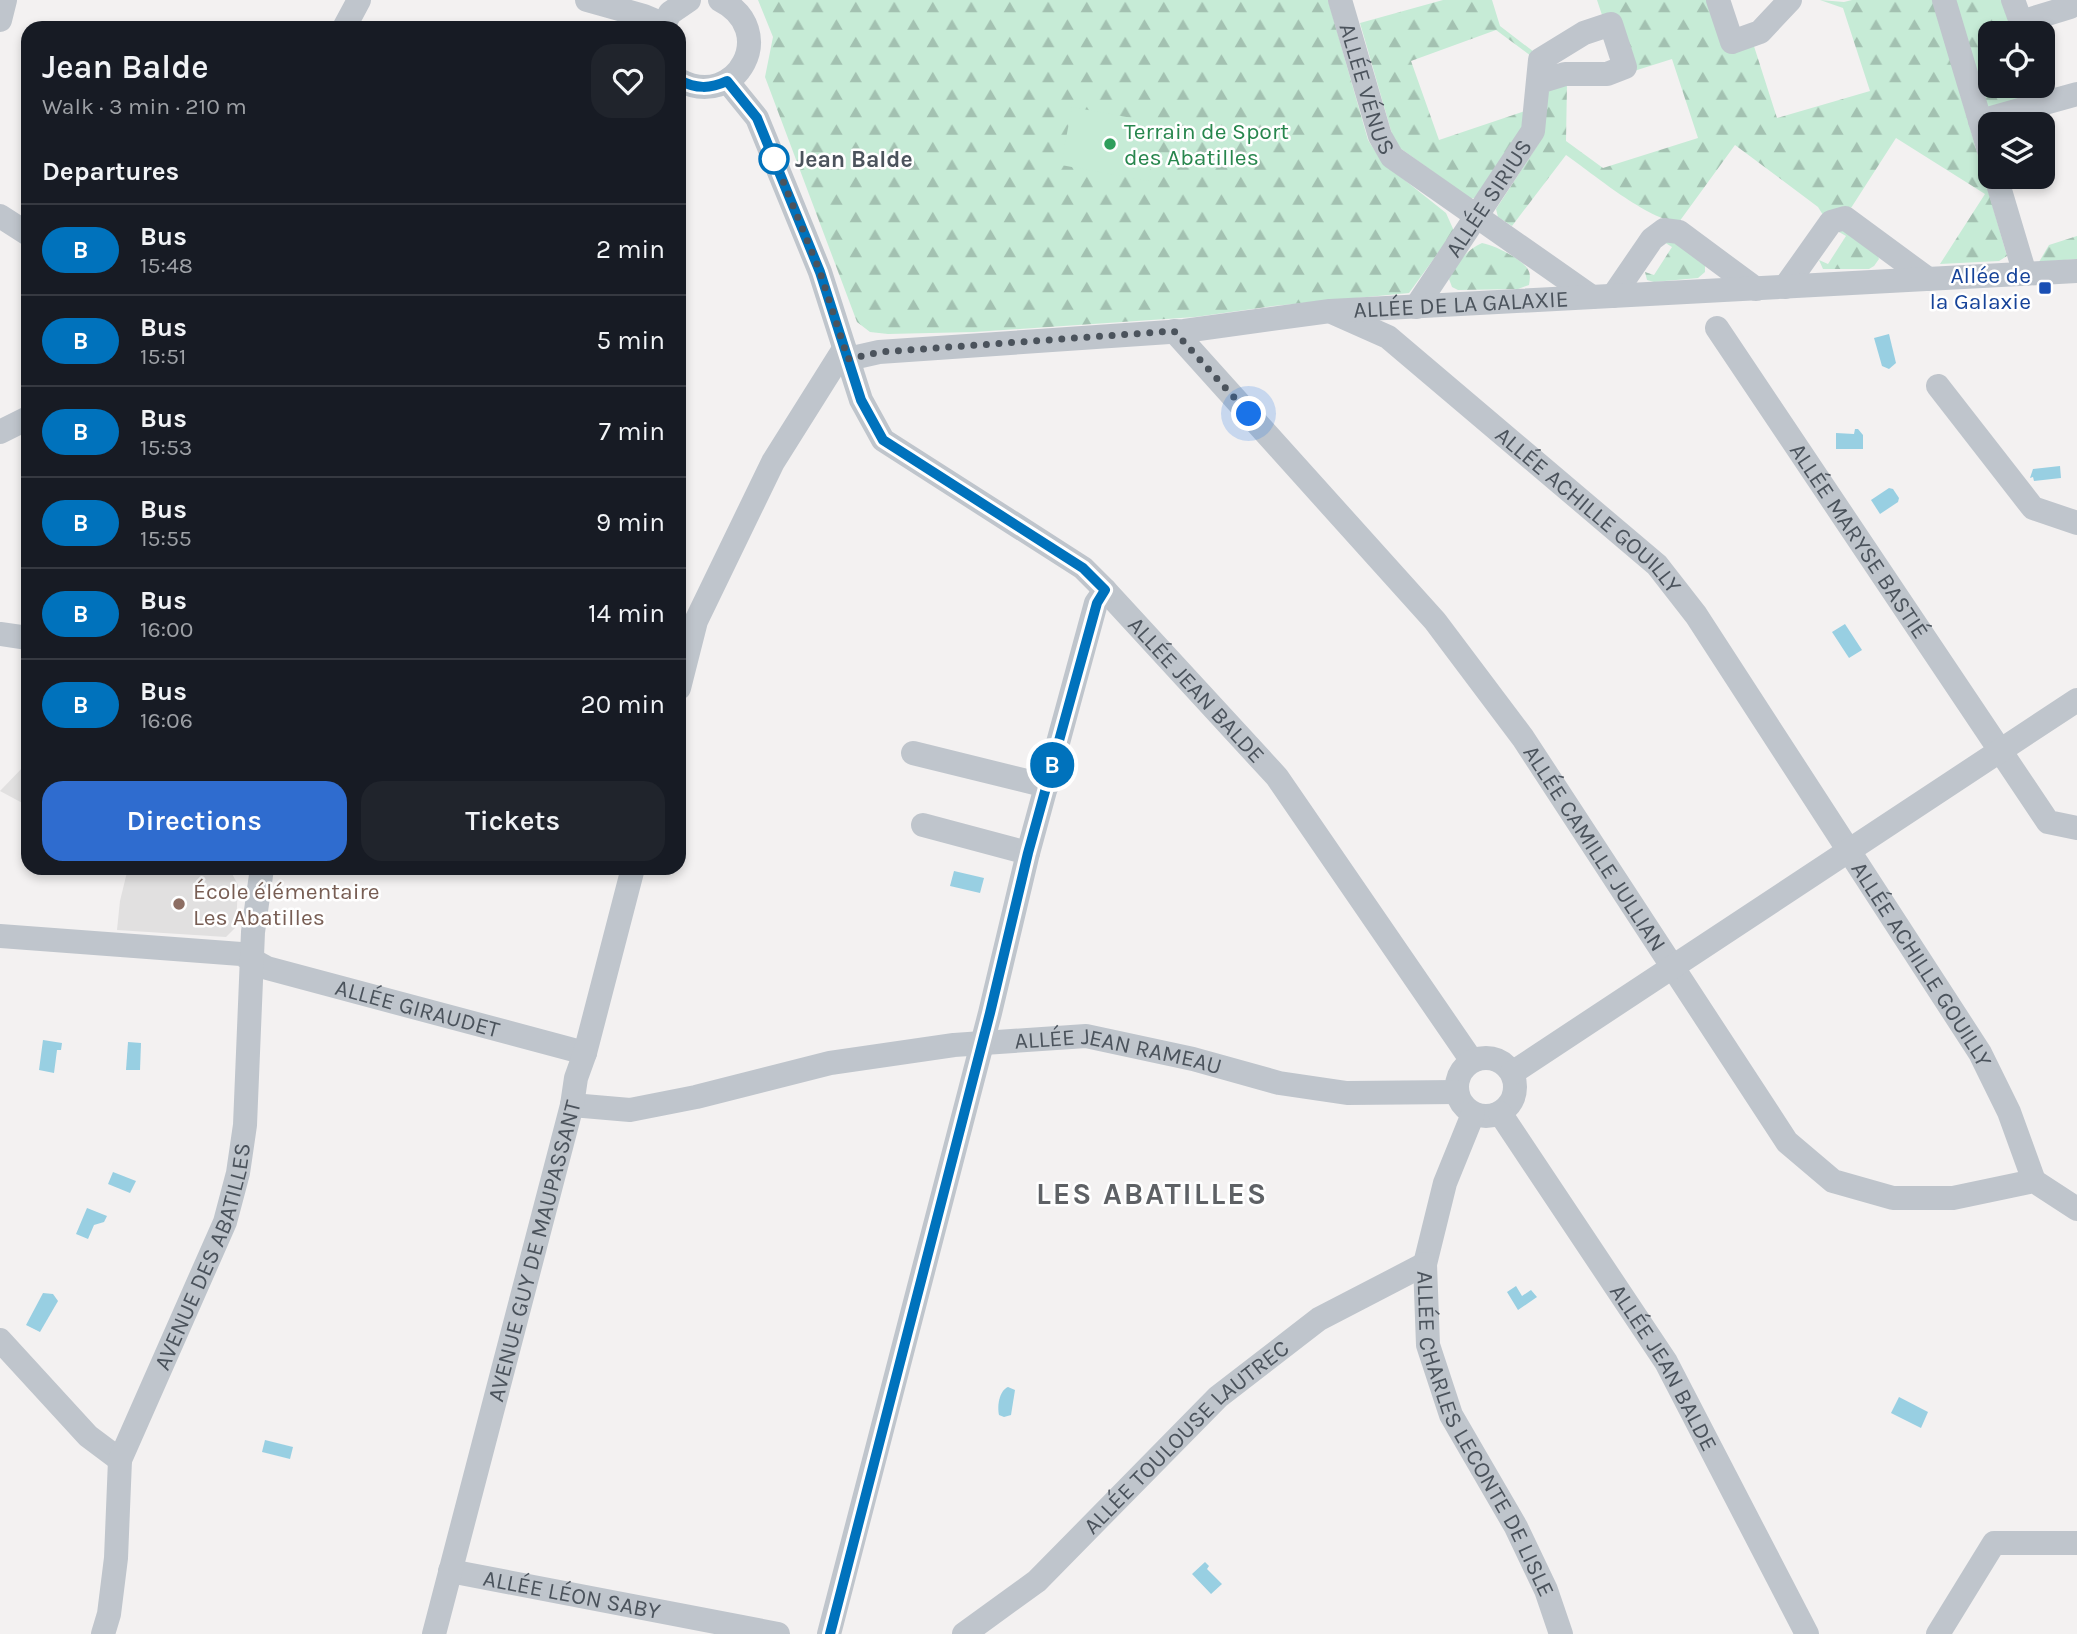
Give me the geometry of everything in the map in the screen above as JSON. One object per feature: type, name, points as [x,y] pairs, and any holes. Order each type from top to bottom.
[{"type":"street","points":[[0,20],[5,0]]},
{"type":"street","points":[[348,21],[359,0]]},
{"type":"street","points":[[587,0],[653,21]]},
{"type":"street","points":[[665,21],[670,13],[689,0]]},
{"type":"street","points":[[686,83],[708,88],[727,81],[741,69],[748,54],[749,36],[744,20],[732,6],[720,0]]},
{"type":"street","name":"ALLÉE VÉNUS","points":[[1340,0],[1380,136],[1392,157],[1476,218]]},
{"type":"street","points":[[1718,0],[1732,41],[1760,32],[1790,0]]},
{"type":"street","points":[[1944,0],[1978,114]]},
{"type":"street","points":[[2013,0],[2021,22],[2070,7],[2067,0]]},
{"type":"street","name":"ALLÉE JEAN BALDE","points":[[727,81],[757,118],[820,272],[861,400],[883,440],[1083,568],[1105,590],[1277,777],[1472,1061]]},
{"type":"street","name":"ALLÉE SIRIUS","points":[[1416,307],[1533,131],[1539,82]]},
{"type":"street","points":[[2019,112],[2071,100]]},
{"type":"street","points":[[2000,189],[2025,274]]},
{"type":"street","points":[[0,216],[21,230]]},
{"type":"street","name":"ALLÉE DE LA GALAXIE","points":[[1476,218],[1603,297]]},
{"type":"street","points":[[1785,287],[1831,222],[1845,218],[1928,279]]},
{"type":"street","points":[[1603,297],[1652,239],[1664,230],[1679,232],[1756,289]]},
{"type":"street","name":"ALLÉE DE LA GALAXIE","points":[[1330,311],[2077,271]]},
{"type":"street","points":[[686,660],[696,621],[773,462],[846,354],[1174,331],[1330,311]]},
{"type":"street","name":"ALLÉE ACHILLE GOUILLY","points":[[1330,311],[1388,337],[1657,565],[1696,615],[1980,1053],[2008,1112],[2034,1181]]},
{"type":"street","name":"ALLÉE MARYSE BASTIÉ","points":[[1717,328],[2048,822],[2077,828]]},
{"type":"street","name":"ALLÉE CAMILLE JULLIAN","points":[[1174,331],[1435,621],[1523,738],[1787,1142],[1833,1181],[1892,1198],[1953,1198],[2034,1181]]},
{"type":"street","points":[[1938,386],[2033,509],[2077,523]]},
{"type":"street","points":[[0,432],[21,422]]},
{"type":"street","points":[[830,1634],[982,1044],[1028,853],[1097,603],[1105,590]]},
{"type":"street","points":[[0,634],[21,637]]},
{"type":"street","points":[[1512,1073],[2077,700]]},
{"type":"street","points":[[913,753],[1047,786]]},
{"type":"street","points":[[923,825],[1028,853]]},
{"type":"street","name":"AVENUE DES ABATILLES","points":[[103,1634],[109,1614],[116,1558],[120,1460],[225,1222],[239,1173],[245,1125],[251,959],[258,875]]},
{"type":"street","name":"AVENUE GUY DE MAUPASSANT","points":[[434,1634],[572,1105],[576,1078],[585,1053],[631,875]]},
{"type":"street","name":"ALLÉE GIRAUDET","points":[[0,936],[241,954],[267,968],[585,1053]]},
{"type":"street","name":"ALLÉE JEAN RAMEAU","points":[[572,1105],[630,1110],[696,1097],[830,1063],[954,1045],[1086,1036],[1193,1059],[1279,1083],[1347,1093],[1457,1092]]},
{"type":"street","points":[[1490,1058],[1499,1061],[1512,1073],[1515,1082],[1512,1100],[1500,1113],[1491,1116],[1473,1114],[1465,1108],[1457,1092],[1459,1074],[1472,1061],[1490,1058]]},
{"type":"street","name":"ALLÉE JEAN BALDE","points":[[1500,1113],[1666,1362],[1807,1634]]},
{"type":"street","name":"ALLÉE CHARLES LECONTE DE LISLE","points":[[1473,1114],[1446,1183],[1425,1264],[1428,1345],[1451,1415],[1516,1527],[1546,1590],[1561,1634]]},
{"type":"street","points":[[2034,1181],[2077,1209]]},
{"type":"street","name":"ALLÉE TOULOUSE LAUTREC","points":[[964,1634],[1037,1581],[1218,1397],[1319,1319],[1425,1264]]},
{"type":"street","points":[[0,1340],[88,1436],[120,1460]]},
{"type":"street","points":[[1938,1634],[1993,1543],[2077,1543]]},
{"type":"street","name":"ALLÉE LÉON SABY","points":[[450,1571],[778,1634]]},
{"type":"shaded area","points":[[21,769],[21,802],[0,791]]},
{"type":"shaded area","name":"École élémentaire Les Abatilles","points":[[126,875],[233,875],[238,885],[236,927],[226,937],[117,930]]},
{"type":"green space","points":[[758,0],[1328,0],[1368,140],[1382,162],[1446,213],[1454,231],[1409,293],[1273,306],[1195,317],[974,332],[870,332],[857,322],[765,77],[773,37]]},
{"type":"green space","points":[[1443,0],[1492,0],[1500,26],[1534,52],[1531,56],[1496,30],[1411,61],[1439,140],[1525,111],[1525,122],[1482,195],[1471,199],[1400,148],[1392,134],[1360,23]]},
{"type":"green space","points":[[1597,0],[1711,0],[1752,40],[1777,118],[1870,91],[1843,8],[1820,0],[1933,0],[1978,156],[1978,189],[1988,189],[2007,256],[1999,261],[1940,264],[1985,194],[1896,138],[1851,208],[1823,215],[1818,207],[1735,145],[1679,222],[1652,214],[1566,155],[1512,226],[1498,217],[1496,209],[1539,143],[1547,94],[1552,84],[1567,83],[1566,141],[1603,168],[1698,138],[1672,59],[1634,71],[1603,18]]},
{"type":"green space","points":[[1953,0],[2002,0],[2011,21],[1978,21],[1978,85]]},
{"type":"green space","points":[[1982,98],[2025,98],[1985,109]]},
{"type":"green space","name":"Terrain de Sport des Abatilles","points":[[1072,107],[1159,123],[1148,181],[1061,165]]},
{"type":"green space","points":[[1845,229],[1876,252],[1879,259],[1874,266],[1869,269],[1823,269],[1819,260],[1828,264],[1846,236],[1839,232]]},
{"type":"green space","points":[[2077,236],[2077,259],[2039,262],[2049,245]]},
{"type":"green space","points":[[1672,240],[1705,265],[1705,272],[1698,278],[1654,282],[1647,280],[1645,272],[1654,275],[1672,247],[1664,242]]},
{"type":"green space","points":[[1482,243],[1506,252],[1524,264],[1529,272],[1529,285],[1518,289],[1458,290],[1452,287],[1449,279],[1459,263],[1467,253]]},
{"type":"water","points":[[1889,334],[1896,363],[1889,369],[1882,366],[1874,338]]},
{"type":"water","points":[[1855,429],[1863,435],[1863,449],[1836,449],[1836,433],[1854,434]]},
{"type":"water","points":[[2060,466],[2061,478],[2034,481],[2033,477],[2030,478],[2033,469]]},
{"type":"water","points":[[1889,488],[1893,489],[1899,498],[1898,502],[1880,514],[1871,500]]},
{"type":"water","points":[[1845,624],[1862,650],[1849,658],[1832,632]]},
{"type":"water","points":[[954,871],[984,878],[980,893],[950,886]]},
{"type":"water","points":[[43,1040],[62,1043],[61,1050],[57,1050],[54,1073],[39,1070]]},
{"type":"water","points":[[128,1042],[141,1043],[140,1070],[126,1070]]},
{"type":"water","points":[[113,1172],[136,1181],[130,1193],[108,1184]]},
{"type":"water","points":[[87,1208],[107,1216],[104,1222],[94,1225],[88,1239],[76,1234]]},
{"type":"water","points":[[1516,1286],[1522,1296],[1531,1290],[1537,1297],[1518,1310],[1507,1292]]},
{"type":"water","points":[[43,1293],[53,1294],[58,1301],[40,1332],[26,1325]]},
{"type":"water","points":[[1008,1387],[1015,1390],[1011,1415],[1004,1417],[999,1415],[999,1403],[1001,1395]]},
{"type":"water","points":[[1899,1397],[1928,1412],[1921,1428],[1891,1413]]},
{"type":"water","points":[[265,1440],[293,1447],[290,1459],[262,1452]]},
{"type":"water","points":[[1205,1562],[1209,1566],[1207,1569],[1222,1584],[1211,1594],[1192,1574]]},
{"type":"bus line","name":"B","points":[[686,84],[708,88],[727,81],[757,118],[820,272],[861,400],[883,440],[1083,568],[1105,590],[1097,603],[1028,853],[990,1013],[830,1634]]},
{"type":"place","name":"Terrain de Sport des Abatilles","points":[[1110,144]]},
{"type":"place","name":"Jean Balde","points":[[774,159]]},
{"type":"place","name":"Allée de la Galaxie","points":[[2045,288]]},
{"type":"place","name":"École élémentaire Les Abatilles","points":[[179,904]]},
{"type":"district","name":"LES ABATILLES","points":[[1152,1194]]},
{"type":"route","points":[[774,159],[820,272],[848,359],[880,352],[1174,331],[1249,414]]}]
